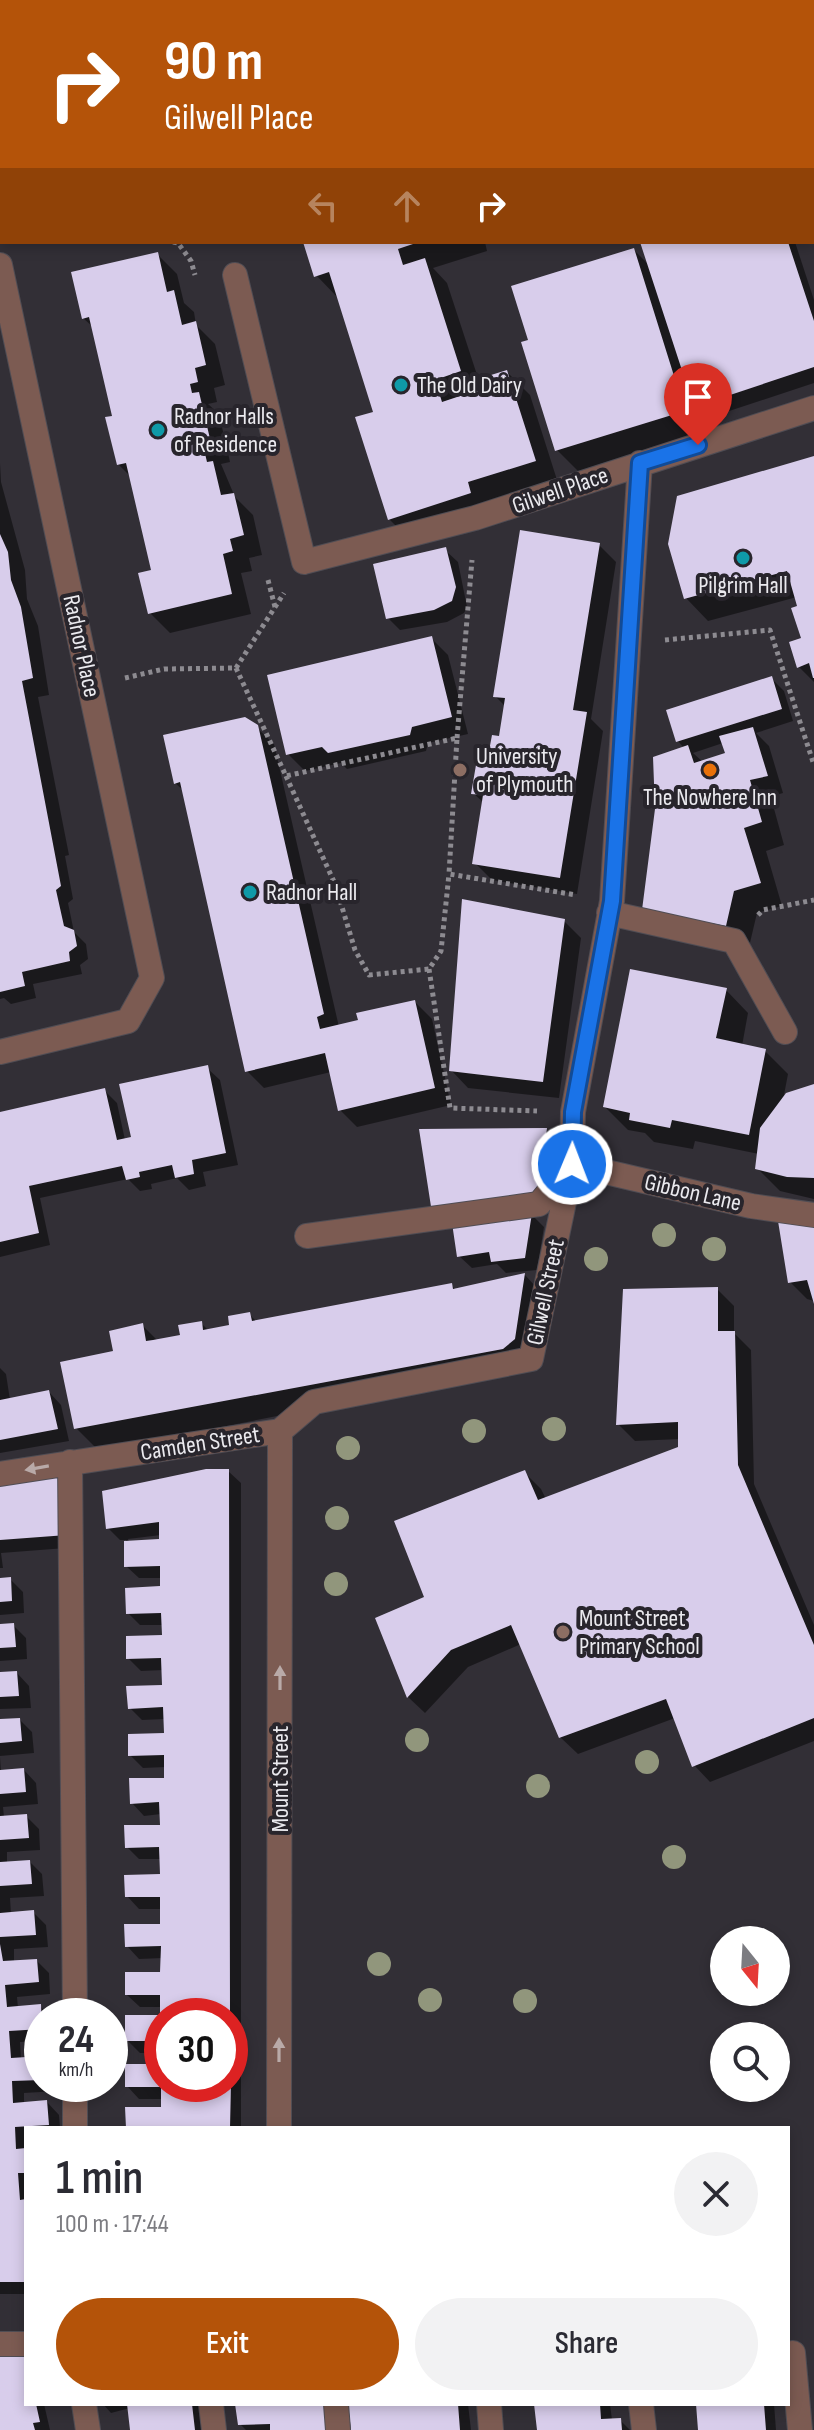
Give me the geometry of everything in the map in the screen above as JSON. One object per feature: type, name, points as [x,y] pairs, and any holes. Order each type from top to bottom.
[{"type":"street","name":"Radnor Place","points":[[0,265],[152,978],[128,1021],[0,1052]]},
{"type":"street","points":[[235,275],[304,562]]},
{"type":"street","name":"Gilwell Place","points":[[304,562],[475,518],[814,408]]},
{"type":"street","name":"Gilwell Street","points":[[531,1359],[572,1164],[573,1112],[611,907],[640,463]]},
{"type":"street","points":[[611,907],[734,941],[785,1032]]},
{"type":"street","points":[[307,1236],[539,1204],[572,1164]]},
{"type":"street","name":"Gibbon Lane","points":[[572,1164],[751,1206],[814,1215]]},
{"type":"street","name":"Camden Street","points":[[0,1474],[280,1431],[314,1402],[531,1359]]},
{"type":"street","name":"Mount Street","points":[[279,2126],[280,1431]]},
{"type":"street","points":[[70,1462],[75,1998]]},
{"type":"street","points":[[75,2102],[75,2126]]},
{"type":"street","points":[[0,2344],[24,2344]]},
{"type":"street","points":[[798,2353],[800,2430]]},
{"type":"street","points":[[84,2406],[88,2430]]},
{"type":"street","points":[[211,2406],[214,2430]]},
{"type":"street","points":[[336,2406],[338,2430]]},
{"type":"street","points":[[489,2406],[491,2430]]},
{"type":"street","points":[[641,2406],[644,2430]]},
{"type":"path","points":[[475,518],[449,874],[441,951],[429,969],[450,1108],[573,1112]]},
{"type":"path","points":[[236,668],[304,562]]},
{"type":"path","points":[[269,585],[275,607]]},
{"type":"path","points":[[629,643],[770,630],[814,765]]},
{"type":"path","points":[[90,686],[164,669],[236,668]]},
{"type":"path","points":[[236,668],[335,884],[355,950],[369,975],[429,969]]},
{"type":"path","points":[[286,776],[457,738]]},
{"type":"path","points":[[449,874],[611,907]]},
{"type":"path","points":[[763,910],[814,900]]},
{"type":"building","name":"The Old Dairy","points":[[304,244],[413,244],[398,249],[403,265],[425,258],[461,371],[435,380],[442,402],[478,390],[475,380],[507,370],[536,461],[468,482],[471,493],[388,520],[355,417],[373,412],[329,272],[314,277]]},
{"type":"building","points":[[641,244],[789,244],[814,321],[814,367],[694,407]]},
{"type":"building","points":[[634,248],[685,411],[555,451],[521,342],[528,340],[511,286]]},
{"type":"building","name":"Radnor Halls of Residence","points":[[158,252],[167,292],[174,290],[182,325],[196,321],[206,365],[195,368],[198,382],[190,384],[192,393],[199,392],[211,443],[203,445],[207,462],[213,461],[221,495],[234,493],[244,535],[230,539],[233,551],[223,554],[232,594],[148,614],[138,573],[151,570],[126,463],[117,465],[105,417],[112,416],[89,317],[82,319],[71,272]]},
{"type":"building","name":"Pilgrim Hall","points":[[814,456],[813,678],[809,663],[797,668],[789,642],[801,638],[791,608],[797,606],[787,571],[684,599],[668,544],[677,496]]},
{"type":"building","points":[[520,530],[600,543],[573,710],[587,712],[560,878],[472,864],[483,795],[471,794],[476,765],[486,767],[492,735],[499,736],[505,698],[493,697]]},
{"type":"building","points":[[0,534],[8,552],[11,580],[21,607],[33,678],[22,681],[61,886],[56,890],[64,926],[74,930],[77,946],[69,952],[70,961],[22,972],[25,986],[0,992]]},
{"type":"building","points":[[446,547],[456,587],[452,601],[434,610],[386,619],[373,564]]},
{"type":"building","points":[[432,636],[452,717],[412,727],[410,735],[328,753],[322,747],[286,755],[267,675]]},
{"type":"building","points":[[772,676],[782,709],[676,742],[666,710]]},
{"type":"building","name":"Radnor Hall","points":[[245,717],[258,725],[324,1014],[317,1017],[320,1029],[358,1020],[356,1013],[415,1000],[435,1088],[338,1111],[325,1053],[245,1072],[180,782],[174,784],[163,735]]},
{"type":"building","points":[[753,727],[768,776],[750,780],[762,822],[744,828],[761,883],[734,891],[726,926],[642,910],[655,809],[653,757],[688,745],[694,763],[725,753],[719,736]]},
{"type":"building","points":[[462,899],[565,919],[543,1082],[449,1071]]},
{"type":"building","points":[[630,969],[727,988],[716,1038],[766,1049],[749,1135],[672,1120],[670,1128],[629,1120],[630,1113],[603,1107]]},
{"type":"building","points":[[208,1065],[226,1153],[192,1160],[194,1174],[175,1178],[172,1165],[139,1172],[140,1177],[126,1180],[122,1166],[29,1186],[39,1233],[0,1242],[0,1112],[105,1088],[117,1140],[131,1137],[119,1084]]},
{"type":"building","points":[[814,1084],[814,1178],[787,1177],[755,1169],[760,1128],[786,1093]]},
{"type":"building","points":[[547,1128],[538,1199],[432,1213],[419,1129]]},
{"type":"building","points":[[532,1213],[525,1258],[491,1262],[489,1252],[457,1257],[452,1223]]},
{"type":"building","points":[[778,1221],[814,1223],[814,1304],[807,1280],[788,1283]]},
{"type":"building","points":[[525,1273],[515,1339],[503,1349],[74,1429],[60,1362],[113,1351],[109,1331],[143,1323],[146,1341],[180,1335],[178,1325],[202,1321],[203,1330],[229,1325],[228,1316],[250,1312],[252,1321],[452,1283],[453,1289]]},
{"type":"building","points":[[718,1287],[718,1331],[735,1331],[738,1465],[814,1645],[814,1718],[692,1767],[666,1699],[559,1738],[511,1625],[451,1650],[407,1698],[375,1618],[424,1597],[394,1521],[525,1470],[538,1500],[678,1447],[678,1422],[616,1425],[623,1289]]},
{"type":"building","points":[[49,1390],[58,1429],[0,1440],[0,1400]]},
{"type":"building","points":[[64,1469],[67,1535],[0,1540],[0,1482]]},
{"type":"building","points":[[206,1469],[229,1469],[230,1998],[125,1995],[125,1972],[160,1972],[161,1946],[125,1947],[124,1924],[160,1924],[160,1897],[125,1897],[124,1875],[160,1874],[159,1847],[125,1848],[124,1825],[160,1825],[159,1802],[130,1804],[129,1778],[164,1778],[164,1755],[128,1756],[128,1734],[164,1733],[163,1707],[128,1709],[126,1686],[162,1685],[161,1658],[126,1659],[126,1636],[162,1635],[161,1613],[126,1614],[125,1588],[160,1586],[160,1566],[124,1567],[124,1541],[159,1539],[159,1522],[106,1529],[102,1491]]},
{"type":"building","points":[[11,1577],[12,1601],[0,1602],[0,1578]]},
{"type":"building","points":[[14,1623],[16,1647],[0,1648],[0,1624]]},
{"type":"building","points":[[17,1671],[19,1696],[0,1697],[0,1672]]},
{"type":"building","points":[[20,1718],[22,1741],[0,1743],[0,1719]]},
{"type":"building","points":[[24,1768],[26,1792],[0,1794],[0,1770]]},
{"type":"building","points":[[27,1814],[29,1838],[0,1840],[0,1816]]},
{"type":"building","points":[[30,1860],[32,1884],[0,1886],[0,1862]]},
{"type":"building","points":[[34,1910],[36,1935],[0,1937],[0,1913]]},
{"type":"building","points":[[0,1944],[3,1961],[37,1959],[39,1982],[5,1985],[7,2007],[24,2006],[24,2030],[9,2031],[11,2058],[24,2057],[24,2081],[12,2081],[13,2103],[47,2102],[49,2125],[15,2127],[16,2149],[24,2148],[24,2173],[18,2173],[20,2200],[24,2199],[24,2282],[0,2282]]},
{"type":"building","points":[[128,2015],[144,2015],[144,2041],[128,2041]]},
{"type":"building","points":[[128,2064],[144,2064],[144,2087],[128,2087]]},
{"type":"building","points":[[161,2102],[231,2102],[230,2126],[126,2126],[125,2107],[161,2107]]},
{"type":"building","points":[[0,2356],[24,2356],[24,2406],[36,2406],[40,2422],[33,2423],[35,2430],[0,2430]]},
{"type":"building","points":[[127,2406],[192,2406],[195,2430],[130,2430]]},
{"type":"building","points":[[235,2406],[328,2406],[331,2430],[270,2430],[270,2424],[238,2425]]},
{"type":"building","points":[[348,2406],[458,2406],[460,2430],[351,2430]]},
{"type":"building","points":[[534,2406],[600,2406],[601,2419],[621,2418],[622,2430],[537,2430]]},
{"type":"building","points":[[696,2406],[764,2406],[766,2430],[698,2430]]},
{"type":"place","name":"The Old Dairy","points":[[401,385]]},
{"type":"place","name":"Radnor Halls of Residence","points":[[158,430]]},
{"type":"place","name":"Pilgrim Hall","points":[[743,558]]},
{"type":"place","name":"University of Plymouth","points":[[460,770]]},
{"type":"place","name":"The Nowhere Inn","points":[[710,770]]},
{"type":"place","name":"Radnor Hall","points":[[250,892]]},
{"type":"place","name":"Mount Street Primary School","points":[[563,1632]]},
{"type":"route","points":[[572,1164],[573,1112],[612,901],[640,463],[698,445]]}]
